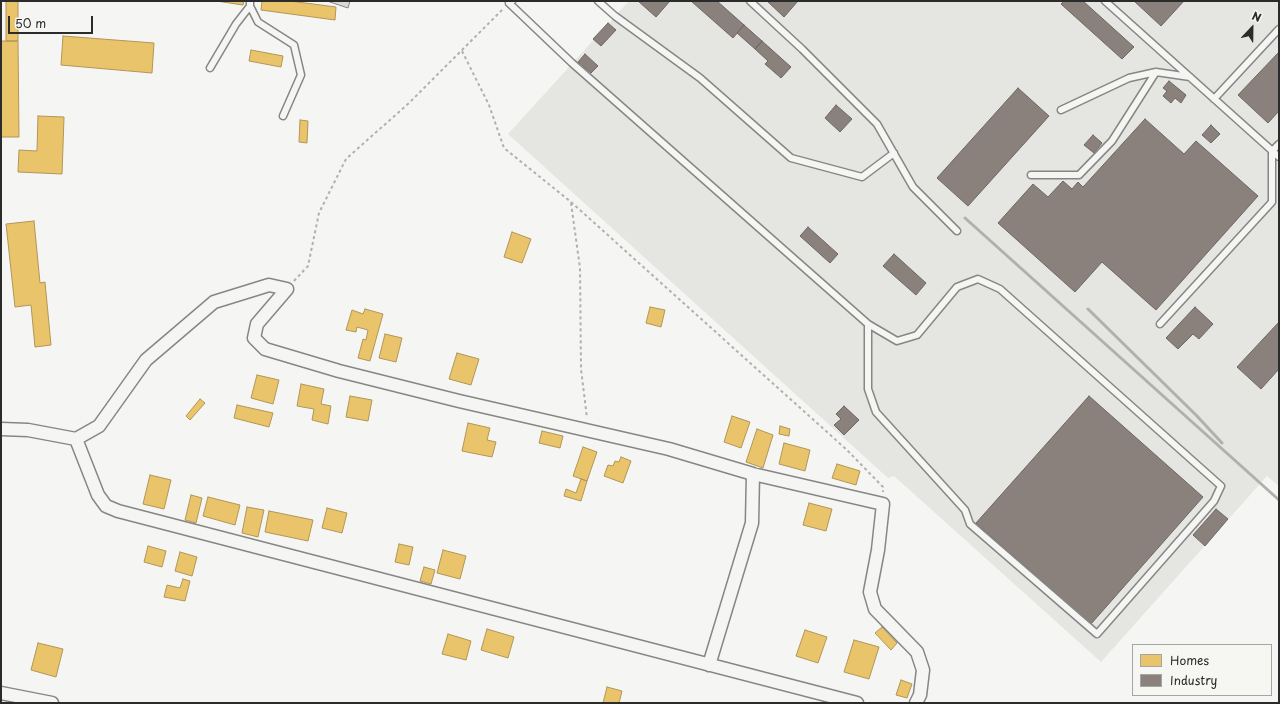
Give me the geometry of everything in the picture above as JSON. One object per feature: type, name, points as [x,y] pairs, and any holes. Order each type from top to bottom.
[{"type":"street","points":[[1,428],[28,430],[76,439],[99,426],[146,360],[214,302],[269,285],[287,289],[257,324],[254,338],[265,349],[339,371],[588,432],[669,449],[753,474],[883,504],[878,550],[870,592],[875,609],[917,652],[923,670],[920,695],[916,703]]},
{"type":"street","points":[[76,439],[98,495],[106,506],[118,511],[857,703]]},
{"type":"street","points":[[709,665],[752,523],[753,474]]},
{"type":"street","points":[[1,693],[52,703]]},
{"type":"lane","points":[[598,1],[615,16],[700,78],[791,158],[862,177],[894,153]]},
{"type":"lane","points":[[750,1],[802,48],[877,124],[913,187],[957,231]]},
{"type":"lane","points":[[1105,1],[1279,157]]},
{"type":"lane","points":[[510,2],[572,63],[868,324],[897,342],[917,335],[957,287],[978,279],[1000,289],[1221,486],[1214,501],[1097,634],[970,524],[965,510],[876,412],[868,389],[868,324]]},
{"type":"lane","points":[[210,68],[250,3]]},
{"type":"lane","points":[[250,3],[258,22],[294,45],[301,75],[283,116]]},
{"type":"lane","points":[[1214,98],[1279,29]]},
{"type":"lane","points":[[1062,110],[1129,78],[1156,72],[1190,77]]},
{"type":"lane","points":[[1031,175],[1079,175],[1112,141],[1156,72]]},
{"type":"lane","points":[[1160,324],[1272,202],[1272,151],[1279,144]]},
{"type":"path","points":[[287,289],[308,266],[319,213],[346,159],[409,103],[510,2]]},
{"type":"path","points":[[462,50],[489,105],[504,148],[571,202],[847,450],[883,487],[883,504]]},
{"type":"path","points":[[571,202],[580,268],[582,369],[588,432]]},
{"type":"shaded area","points":[[629,1],[1279,1],[1279,486],[1267,476],[1101,662],[894,476],[888,478],[508,134]]},
{"type":"building: Homes","points":[[6,1],[18,1],[18,41],[6,41]]},
{"type":"building: Homes","points":[[216,1],[244,1],[243,5]]},
{"type":"building: Homes","points":[[262,1],[290,1],[336,7],[335,20],[261,10]]},
{"type":"building: Homes","points":[[63,36],[154,43],[152,73],[61,65]]},
{"type":"building: Homes","points":[[1,41],[18,41],[19,137],[1,137]]},
{"type":"building: Homes","points":[[251,50],[283,56],[281,67],[249,61]]},
{"type":"building: Homes","points":[[38,116],[64,117],[62,174],[18,172],[19,150],[37,151]]},
{"type":"building: Homes","points":[[300,120],[308,121],[307,143],[299,142]]},
{"type":"building: Homes","points":[[34,221],[40,283],[45,282],[51,345],[35,347],[31,305],[15,307],[6,224]]},
{"type":"building: Homes","points":[[512,232],[531,239],[522,263],[504,257]]},
{"type":"building: Homes","points":[[650,307],[665,310],[661,327],[646,323]]},
{"type":"building: Homes","points":[[365,309],[383,314],[370,361],[358,358],[363,339],[366,340],[368,330],[357,327],[356,332],[346,330],[352,310],[363,314]]},
{"type":"building: Homes","points":[[385,334],[402,338],[396,362],[379,358]]},
{"type":"building: Homes","points":[[457,353],[479,359],[471,385],[449,379]]},
{"type":"building: Homes","points":[[257,375],[279,380],[273,404],[251,398]]},
{"type":"building: Homes","points":[[301,384],[324,389],[321,404],[331,406],[328,424],[312,420],[314,409],[297,406]]},
{"type":"building: Homes","points":[[350,396],[372,400],[368,421],[346,417]]},
{"type":"building: Homes","points":[[200,399],[205,403],[190,420],[186,416]]},
{"type":"building: Homes","points":[[237,405],[273,413],[269,427],[234,418]]},
{"type":"building: Homes","points":[[732,416],[750,422],[741,448],[724,442]]},
{"type":"building: Homes","points":[[468,423],[490,428],[487,440],[496,442],[492,457],[462,451]]},
{"type":"building: Homes","points":[[780,426],[790,429],[789,436],[779,434]]},
{"type":"building: Homes","points":[[757,429],[773,435],[763,468],[746,462]]},
{"type":"building: Homes","points":[[542,431],[563,436],[560,448],[539,443]]},
{"type":"building: Homes","points":[[784,443],[810,450],[805,471],[779,464]]},
{"type":"building: Homes","points":[[583,447],[597,452],[587,481],[573,476]]},
{"type":"building: Homes","points":[[621,457],[631,461],[623,483],[604,476],[608,465],[613,466],[615,461],[619,462]]},
{"type":"building: Homes","points":[[837,464],[860,471],[856,485],[832,478]]},
{"type":"building: Homes","points":[[150,475],[171,480],[164,509],[143,504]]},
{"type":"building: Homes","points":[[581,479],[587,481],[581,501],[564,496],[566,489],[576,493]]},
{"type":"building: Homes","points":[[191,495],[202,498],[196,523],[185,520]]},
{"type":"building: Homes","points":[[208,497],[240,505],[235,525],[203,516]]},
{"type":"building: Homes","points":[[809,503],[832,509],[826,531],[803,525]]},
{"type":"building: Homes","points":[[247,507],[264,510],[258,537],[242,533]]},
{"type":"building: Homes","points":[[327,508],[347,513],[342,533],[322,528]]},
{"type":"building: Homes","points":[[269,511],[313,520],[308,541],[265,532]]},
{"type":"building: Homes","points":[[399,544],[413,547],[409,565],[395,562]]},
{"type":"building: Homes","points":[[148,546],[166,551],[162,567],[144,562]]},
{"type":"building: Homes","points":[[443,550],[466,556],[460,579],[437,573]]},
{"type":"building: Homes","points":[[180,552],[197,557],[192,576],[175,571]]},
{"type":"building: Homes","points":[[424,567],[435,570],[431,584],[420,581]]},
{"type":"building: Homes","points":[[183,579],[190,581],[185,601],[164,597],[167,585],[180,588]]},
{"type":"building: Homes","points":[[882,627],[897,643],[891,650],[875,633]]},
{"type":"building: Homes","points":[[487,629],[514,637],[508,658],[481,650]]},
{"type":"building: Homes","points":[[805,630],[827,637],[818,663],[796,656]]},
{"type":"building: Homes","points":[[448,634],[471,641],[466,660],[442,654]]},
{"type":"building: Homes","points":[[854,640],[879,647],[869,679],[844,672]]},
{"type":"building: Homes","points":[[38,643],[63,649],[56,677],[31,670]]},
{"type":"building: Homes","points":[[901,680],[912,684],[907,698],[896,695]]},
{"type":"building: Homes","points":[[607,687],[622,691],[619,703],[603,703]]},
{"type":"building: Industry","points":[[638,1],[670,1],[656,17]]},
{"type":"building: Industry","points":[[691,1],[717,1],[744,25],[733,38]]},
{"type":"building: Industry","points":[[767,1],[798,1],[784,17]]},
{"type":"building: Industry","points":[[1064,1],[1083,1],[1134,47],[1122,59],[1061,4]]},
{"type":"building: Industry","points":[[1134,1],[1184,1],[1161,26]]},
{"type":"building: Industry","points":[[608,23],[616,30],[601,46],[593,39]]},
{"type":"building: Industry","points":[[744,25],[762,41],[755,49],[737,33]]},
{"type":"building: Industry","points":[[762,41],[791,67],[781,78],[765,64],[768,61],[755,49]]},
{"type":"building: Industry","points":[[1279,52],[1279,111],[1268,123],[1238,95]]},
{"type":"building: Industry","points":[[585,54],[598,66],[591,73],[578,62]]},
{"type":"building: Industry","points":[[1169,81],[1186,95],[1181,103],[1175,98],[1171,103],[1163,96],[1167,91],[1163,88]]},
{"type":"building: Industry","points":[[1018,88],[1049,116],[968,206],[937,178]]},
{"type":"building: Industry","points":[[836,105],[852,119],[840,132],[825,118]]},
{"type":"building: Industry","points":[[1145,119],[1184,154],[1196,141],[1258,196],[1156,310],[1102,262],[1075,292],[998,223],[1033,184],[1048,197],[1063,181],[1072,189],[1078,182],[1083,187]]},
{"type":"building: Industry","points":[[1211,125],[1220,134],[1211,143],[1202,135]]},
{"type":"building: Industry","points":[[1093,135],[1102,143],[1094,153],[1084,145]]},
{"type":"building: Industry","points":[[808,227],[838,254],[830,263],[800,236]]},
{"type":"building: Industry","points":[[894,254],[926,283],[916,295],[883,266]]},
{"type":"building: Industry","points":[[1195,307],[1213,324],[1199,339],[1193,334],[1178,349],[1166,338]]},
{"type":"building: Industry","points":[[1279,322],[1279,369],[1261,389],[1237,367]]},
{"type":"building: Industry","points":[[1089,396],[1203,497],[1091,624],[976,523]]},
{"type":"building: Industry","points":[[844,406],[859,420],[844,435],[834,425],[841,419],[836,414]]},
{"type":"building: Industry","points":[[1216,509],[1228,519],[1205,546],[1193,535]]},
{"type":"building: Other","points":[[327,1],[350,1],[348,8]]},
{"type":"railway","points":[[965,218],[1279,500]]},
{"type":"railway","points":[[1088,309],[1196,415],[1222,443]]}]
